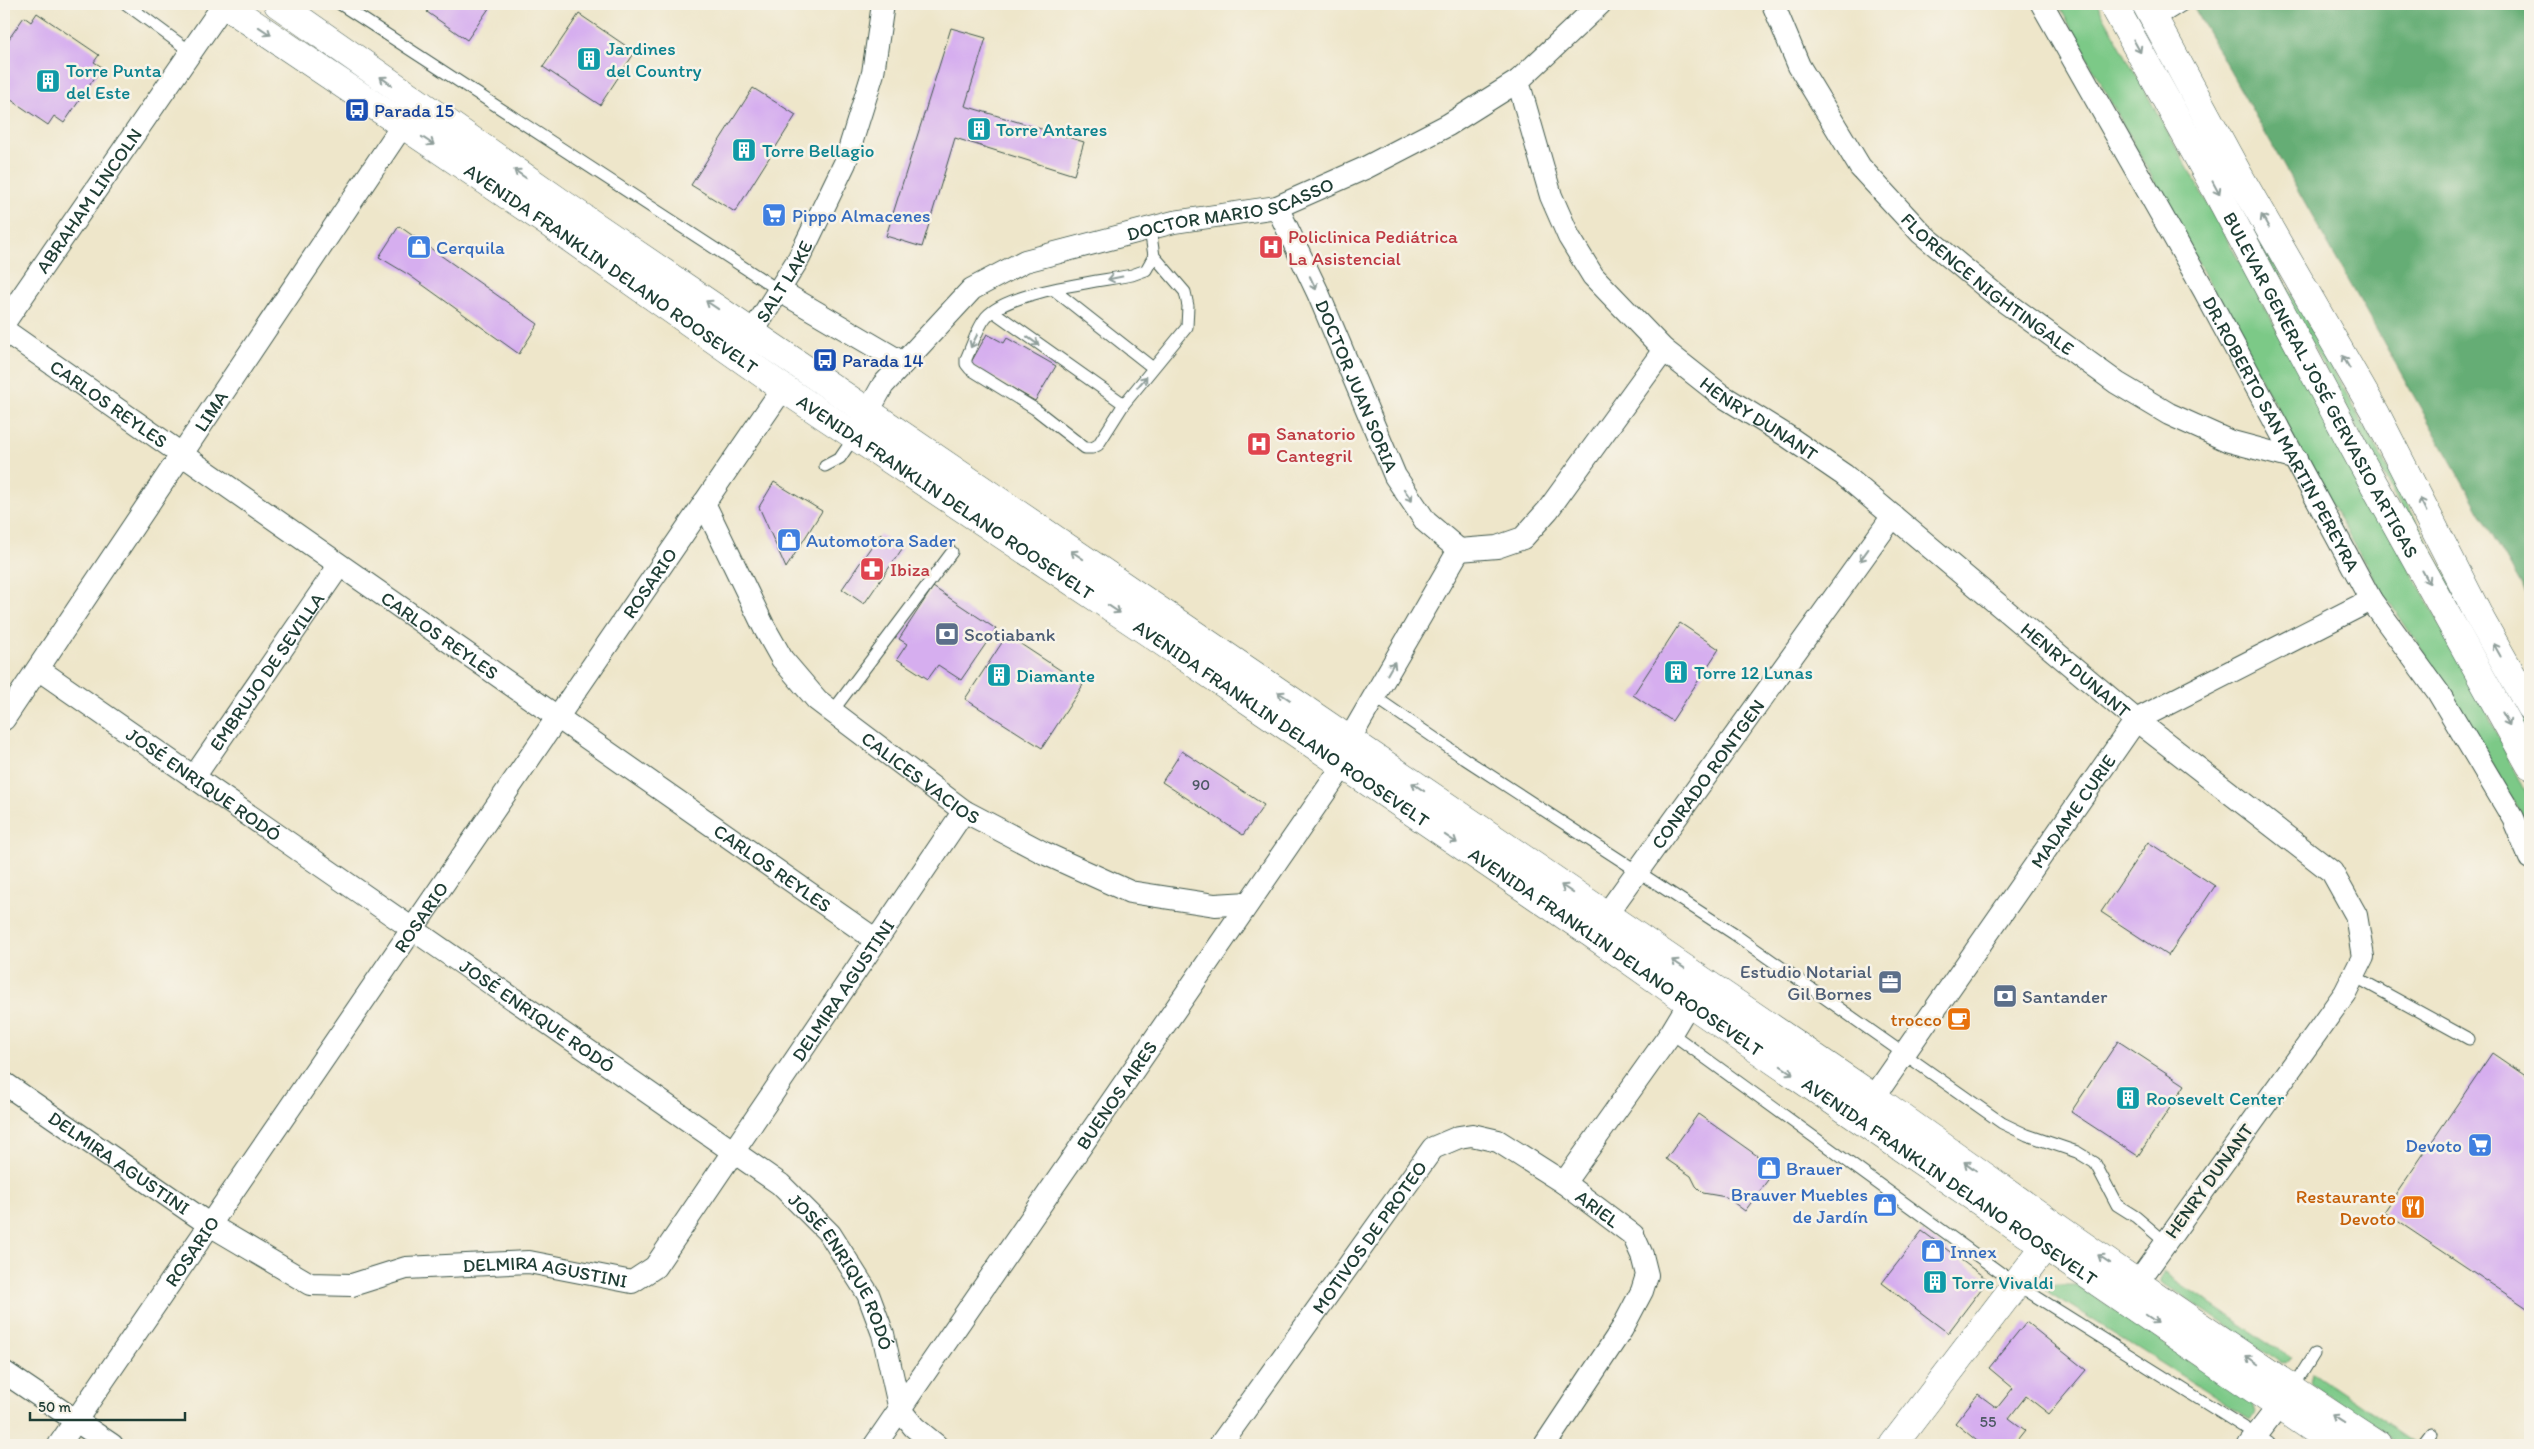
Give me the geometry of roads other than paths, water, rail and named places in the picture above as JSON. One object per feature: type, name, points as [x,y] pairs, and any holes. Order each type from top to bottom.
[{"type":"main road","name":"AVENIDA FRANKLIN DELANO ROOSEVELT","points":[[224,4],[410,114],[752,332],[868,410],[1346,753],[1867,1108],[2286,1398],[2378,1445]]},
{"type":"main road","name":"AVENIDA FRANKLIN DELANO ROOSEVELT","points":[[278,4],[410,114],[782,388],[1148,632],[1346,753]]},
{"type":"main road","name":"BULEVAR GENERAL JOSÉ GERVASIO ARTIGAS","points":[[2113,4],[2214,186],[2361,461],[2530,765]]},
{"type":"main road","name":"BULEVAR GENERAL JOSÉ GERVASIO ARTIGAS","points":[[2151,13],[2238,174],[2376,414],[2481,620],[2530,707]]},
{"type":"main road","points":[[1893,1445],[2052,1237]]},
{"type":"main road","name":"AVENIDA FRANKLIN DELANO ROOSEVELT","points":[[2286,1398],[2336,1445]]},
{"type":"street","name":"ABRAHAM LINCOLN","points":[[4,323],[224,4]]},
{"type":"street","name":"SALT LAKE","points":[[738,355],[780,292],[799,258],[845,163],[873,73],[883,4]]},
{"type":"street","name":"DOCTOR MARIO SCASSO","points":[[855,436],[882,387],[972,289],[1025,262],[1174,222],[1277,207],[1366,168],[1448,125],[1518,81],[1600,4]]},
{"type":"street","name":"FLORENCE NIGHTINGALE","points":[[1773,4],[1799,66],[1860,167],[1921,233],[1997,296],[2117,383],[2169,414],[2230,441],[2296,459]]},
{"type":"street","name":"DR.ROBERTO SAN MARTIN PEREYRA","points":[[2042,4],[2204,290],[2371,600],[2438,692],[2513,818],[2530,858]]},
{"type":"street","name":"HENRY DUNANT","points":[[1518,81],[1551,196],[1569,238],[1593,276],[1664,350],[1721,395],[1788,436],[1844,475],[2136,720],[2332,872],[2356,915],[2363,958],[2345,993],[2164,1241],[2131,1290]]},
{"type":"street","name":"LIMA","points":[[4,719],[410,114]]},
{"type":"street","name":"DOCTOR JUAN SORIA","points":[[1277,207],[1318,293],[1395,476],[1426,522],[1459,550]]},
{"type":"street","points":[[780,292],[903,363]]},
{"type":"street","name":"CARLOS REYLES","points":[[4,330],[181,456],[876,940]]},
{"type":"street","points":[[1459,550],[1497,547],[1523,538],[1548,510],[1664,350]]},
{"type":"street","name":"ROSARIO","points":[[59,1445],[782,388]]},
{"type":"street","name":"CALICES VACIOS","points":[[704,503],[764,627],[782,659],[817,700],[964,812],[1044,853],[1130,892],[1215,904],[1248,903]]},
{"type":"street","name":"CONRADO RONTGEN","points":[[1600,925],[1893,516]]},
{"type":"street","name":"BUENOS AIRES","points":[[875,1445],[1248,903],[1346,753],[1375,697],[1459,550]]},
{"type":"street","name":"EMBRUJO DE SEVILLA","points":[[194,777],[339,566]]},
{"type":"street","name":"MADAME CURIE","points":[[1867,1108],[2136,720],[2371,600]]},
{"type":"street","name":"JOSÉ ENRIQUE RODÓ","points":[[38,669],[780,1184],[830,1234],[868,1294],[883,1334],[900,1410],[914,1427],[936,1445]]},
{"type":"street","name":"DELMIRA AGUSTINI","points":[[4,1083],[210,1225],[310,1284],[352,1285],[406,1268],[528,1262],[632,1282],[655,1267],[964,812]]},
{"type":"street","name":"ARIEL","points":[[1544,1445],[1622,1329],[1647,1275],[1642,1255],[1633,1235],[1564,1183],[1671,1033],[1696,992]]},
{"type":"street","name":"MOTIVOS DE PROTEO","points":[[1220,1445],[1433,1148],[1472,1135],[1498,1140],[1564,1183]]},
{"type":"street","points":[[4,1372],[112,1445]]},
{"type":"street","points":[[2261,1443],[2286,1398]]},
{"type":"lane","points":[[126,4],[192,52]]},
{"type":"lane","points":[[340,4],[780,292]]},
{"type":"lane","points":[[2151,13],[2185,4]]},
{"type":"lane","points":[[1150,229],[1154,256],[1186,292],[1188,306],[1187,327],[1124,404],[1098,445],[1092,448],[1085,448],[1035,409],[970,369],[966,364],[966,359],[986,317],[994,312],[1030,294],[1132,275],[1146,270],[1154,256]]},
{"type":"lane","points":[[1054,290],[1153,368]]},
{"type":"lane","points":[[994,312],[1124,404]]},
{"type":"lane","points":[[825,466],[840,458],[855,436]]},
{"type":"lane","points":[[832,712],[952,552]]},
{"type":"lane","points":[[1375,697],[1734,934],[2002,1123],[2027,1135],[2078,1152],[2095,1163],[2117,1205],[2136,1217],[2164,1241]]},
{"type":"lane","points":[[2354,976],[2468,1039]]},
{"type":"lane","points":[[1671,1033],[2016,1284],[2261,1443]]},
{"type":"lane","points":[[2286,1398],[2314,1354]]},
{"type":"lane","points":[[2423,1445],[2432,1433]]},
{"type":"place","name":"Jardines del Country","points":[[589,59]]},
{"type":"place","name":"Torre Punta del Este","points":[[48,81]]},
{"type":"place","name":"Parada 15","points":[[357,110]]},
{"type":"place","name":"Torre Antares","points":[[979,129]]},
{"type":"place","name":"Torre Bellagio","points":[[744,150]]},
{"type":"place","name":"Pippo Almacenes","points":[[774,215]]},
{"type":"place","name":"Cerquila","points":[[419,247]]},
{"type":"place","name":"Policlinica Pediátrica La Asistencial","points":[[1271,247]]},
{"type":"place","name":"Parada 14","points":[[825,360]]},
{"type":"place","name":"Sanatorio Cantegril","points":[[1259,444]]},
{"type":"place","name":"Automotora Sader","points":[[789,540]]},
{"type":"place","name":"Ibiza","points":[[872,569]]},
{"type":"place","name":"Scotiabank","points":[[947,634]]},
{"type":"place","name":"Torre 12 Lunas","points":[[1676,672]]},
{"type":"place","name":"Diamante","points":[[999,675]]},
{"type":"place","name":"Estudio Notarial Gil Bornes","points":[[1890,982]]},
{"type":"place","name":"Santander","points":[[2005,996]]},
{"type":"place","name":"trocco","points":[[1959,1019]]},
{"type":"place","name":"Roosevelt Center","points":[[2128,1098]]},
{"type":"place","name":"Devoto","points":[[2480,1145]]},
{"type":"place","name":"Brauer","points":[[1769,1168]]},
{"type":"place","name":"Brauver Muebles de Jardín","points":[[1885,1205]]},
{"type":"place","name":"Restaurante Devoto","points":[[2413,1207]]},
{"type":"place","name":"Innex","points":[[1933,1251]]},
{"type":"place","name":"Torre Vivaldi","points":[[1935,1282]]}]
